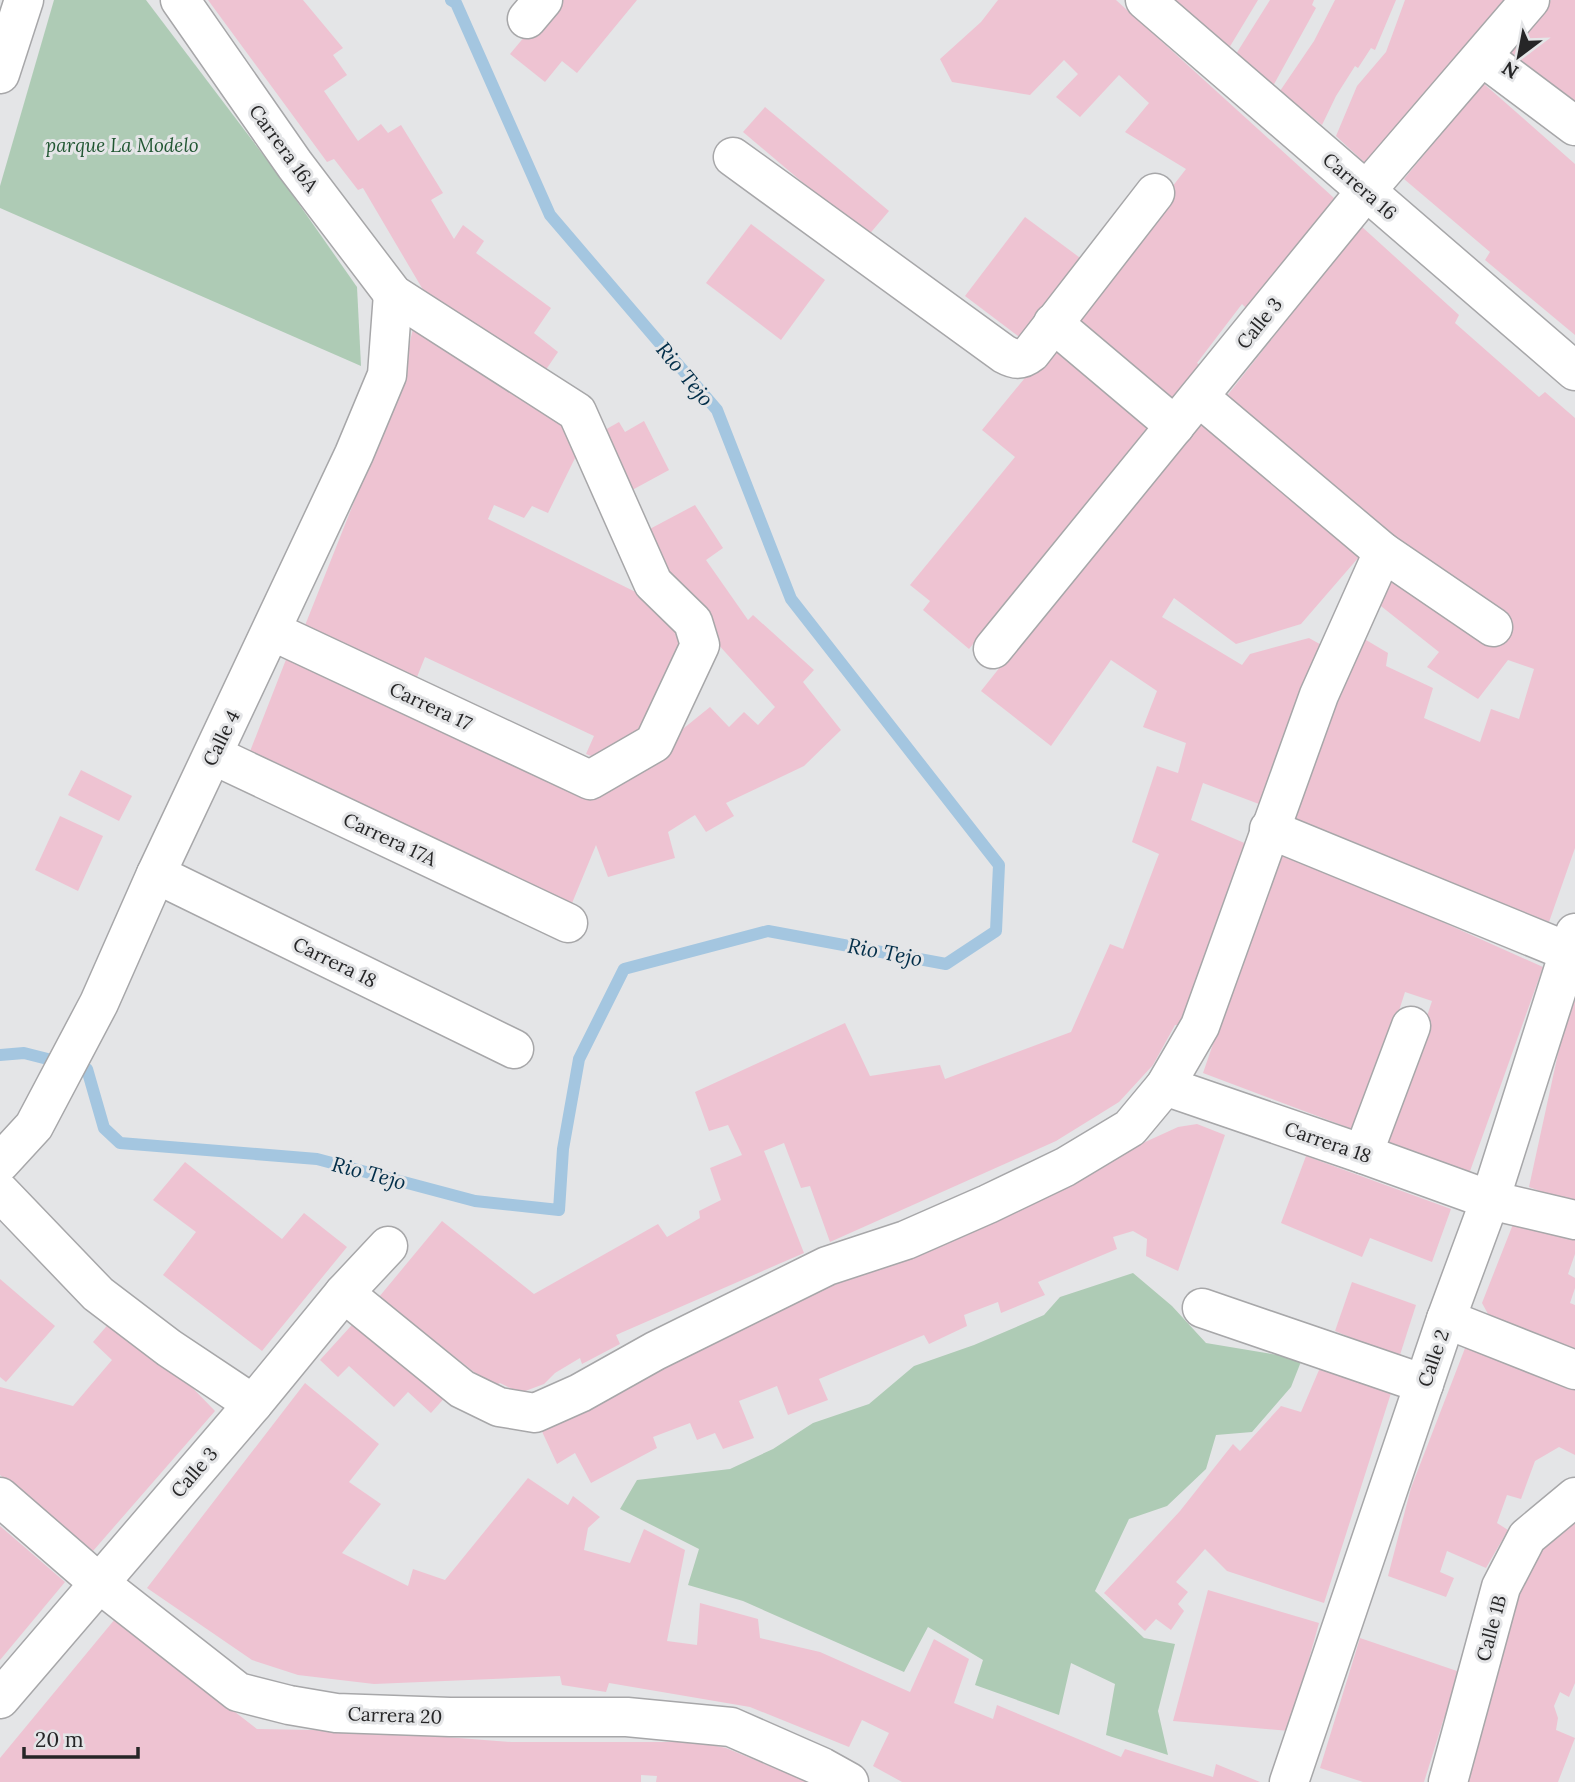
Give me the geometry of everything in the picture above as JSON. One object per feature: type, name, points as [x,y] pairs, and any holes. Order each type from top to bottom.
[{"type":"street","points":[[0,74],[24,0]]},
{"type":"street","name":"Carrera 16A","points":[[180,0],[295,165],[393,293],[577,412],[653,583],[693,622],[700,645],[654,743],[590,780]]},
{"type":"street","name":"Carrera 16","points":[[1145,0],[1575,371]]},
{"type":"street","name":"Calle 3","points":[[993,649],[1366,191],[1530,0]]},
{"type":"street","points":[[1483,57],[1575,126]]},
{"type":"street","points":[[733,157],[1015,360],[1023,359],[1031,353],[1155,193]]},
{"type":"street","name":"Calle 4","points":[[0,1163],[34,1126],[99,1003],[156,874],[354,454],[387,375],[393,293]]},
{"type":"street","points":[[1053,323],[1175,426]]},
{"type":"street","points":[[1199,397],[1383,552],[1493,627]]},
{"type":"street","points":[[344,1293],[462,1389],[499,1407],[536,1413],[827,1266],[906,1240],[988,1205],[1065,1167],[1130,1128],[1165,1086],[1200,1026],[1319,695],[1383,552]]},
{"type":"street","name":"Carrera 17","points":[[272,631],[590,780]]},
{"type":"street","name":"Carrera 17A","points":[[213,755],[568,923]]},
{"type":"street","points":[[1269,830],[1573,949]]},
{"type":"street","name":"Carrera 18","points":[[156,874],[514,1049]]},
{"type":"street","name":"Calle 2","points":[[1289,1782],[1446,1319],[1490,1200],[1573,949]]},
{"type":"street","points":[[1363,1154],[1411,1026]]},
{"type":"street","name":"Carrera 18","points":[[1165,1086],[1490,1200],[1575,1220]]},
{"type":"street","points":[[0,1192],[98,1294],[169,1348],[253,1404]]},
{"type":"street","name":"Calle 3","points":[[0,1699],[253,1404],[344,1293],[388,1246]]},
{"type":"street","points":[[1202,1308],[1424,1384]]},
{"type":"street","points":[[1446,1319],[1575,1370]]},
{"type":"street","name":"Carrera 20","points":[[0,1497],[99,1583],[238,1692],[336,1713],[450,1717],[627,1717],[731,1727],[822,1767],[849,1782]]},
{"type":"street","name":"Calle 1B","points":[[1448,1782],[1502,1587],[1527,1537],[1575,1497]]},
{"type":"green space","name":"parque La Modelo","points":[[54,0],[146,0],[280,177],[357,287],[361,366],[0,208],[0,186]]},
{"type":"green space","points":[[1133,1273],[1172,1306],[1206,1343],[1302,1359],[1291,1387],[1252,1432],[1216,1435],[1206,1469],[1167,1506],[1129,1519],[1095,1591],[1144,1638],[1175,1644],[1158,1711],[1168,1755],[1106,1735],[1115,1684],[1071,1663],[1059,1715],[975,1685],[983,1660],[928,1627],[904,1672],[743,1601],[688,1585],[699,1549],[620,1509],[637,1480],[730,1469],[773,1449],[813,1423],[869,1404],[914,1366],[974,1345],[1044,1315],[1060,1297]]},
{"type":"building","points":[[208,0],[303,0],[343,48],[333,55],[347,75],[324,91],[358,141],[381,124],[388,133],[401,125],[443,193],[431,200],[454,239],[463,225],[484,241],[476,253],[551,308],[534,333],[558,352],[543,374],[429,300],[363,188],[358,190],[334,159],[327,162]]},
{"type":"building","points":[[555,0],[637,0],[577,73],[562,61],[545,82],[510,54]]},
{"type":"building","points":[[998,0],[1116,0],[1334,198],[1262,296],[1257,293],[1246,308],[1242,304],[1197,363],[1203,368],[1174,401],[1072,316],[1186,169],[1125,132],[1149,103],[1119,75],[1080,117],[1056,97],[1078,74],[1064,60],[1030,95],[952,82],[940,59],[981,22]]},
{"type":"building","points":[[1172,0],[1258,0],[1229,48]]},
{"type":"building","points":[[1270,0],[1314,0],[1312,5],[1316,8],[1273,86],[1236,54]]},
{"type":"building","points":[[1335,0],[1396,0],[1375,50],[1371,48],[1358,68],[1355,66],[1322,125],[1280,91],[1314,41]]},
{"type":"building","points":[[1405,0],[1506,0],[1366,164],[1336,136],[1357,86],[1386,52]]},
{"type":"building","points":[[1551,0],[1575,0],[1575,104],[1507,52]]},
{"type":"building","points":[[1483,83],[1575,164],[1575,335],[1485,260],[1490,252],[1404,179]]},
{"type":"building","points":[[765,107],[889,211],[867,237],[743,132]]},
{"type":"building","points":[[1025,217],[1087,263],[1026,342],[965,296]]},
{"type":"building","points":[[751,224],[825,280],[781,340],[706,283]]},
{"type":"building","points":[[1361,226],[1459,315],[1455,323],[1539,397],[1545,392],[1575,418],[1575,848],[1549,922],[1294,823],[1339,698],[1329,694],[1356,634],[1388,653],[1386,666],[1433,688],[1424,718],[1480,742],[1491,709],[1519,719],[1534,669],[1508,660],[1478,699],[1427,667],[1439,652],[1372,599],[1393,570],[1506,627],[1226,397]]},
{"type":"building","points":[[414,324],[567,417],[578,452],[548,513],[532,506],[524,518],[494,505],[488,519],[668,608],[690,636],[641,738],[604,761],[586,754],[594,736],[425,657],[415,682],[304,628],[400,386]]},
{"type":"building","points":[[1052,345],[1150,430],[969,649],[923,610],[930,601],[910,585],[1015,457],[982,430]]},
{"type":"building","points":[[1201,415],[1365,550],[1301,624],[1236,644],[1174,598],[1162,617],[1242,665],[1250,654],[1309,638],[1325,647],[1259,804],[1203,783],[1191,820],[1249,845],[1179,1025],[1175,1025],[1153,1065],[1119,1102],[1056,1141],[830,1242],[810,1186],[801,1188],[784,1143],[764,1151],[804,1253],[616,1335],[620,1344],[582,1364],[580,1358],[555,1373],[544,1384],[520,1393],[500,1383],[493,1387],[379,1297],[442,1221],[534,1294],[658,1224],[667,1237],[700,1218],[699,1211],[721,1200],[710,1168],[742,1155],[728,1125],[709,1131],[695,1092],[845,1023],[870,1076],[940,1065],[945,1079],[1071,1032],[1110,944],[1123,949],[1159,854],[1132,842],[1157,766],[1178,773],[1186,743],[1143,727],[1157,691],[1111,660],[1051,746],[981,691]]},
{"type":"building","points":[[644,421],[669,470],[623,495],[596,435],[619,422],[625,432]]},
{"type":"building","points":[[695,505],[723,548],[706,560],[748,620],[753,615],[814,670],[803,682],[841,730],[804,766],[726,803],[734,816],[706,832],[695,815],[668,832],[675,858],[608,877],[596,845],[570,908],[247,759],[287,657],[611,787],[710,707],[729,727],[744,712],[758,725],[775,707],[716,642],[672,578],[646,531]]},
{"type":"building","points":[[81,770],[132,796],[119,821],[68,795]]},
{"type":"building","points":[[60,816],[103,836],[78,891],[35,870]]},
{"type":"building","points":[[1281,847],[1543,967],[1469,1174],[1385,1143],[1432,1001],[1405,992],[1360,1132],[1203,1073]]},
{"type":"building","points":[[1571,994],[1575,995],[1575,1204],[1529,1187]]},
{"type":"building","points":[[1197,1124],[1225,1135],[1178,1271],[1146,1256],[1147,1239],[1133,1231],[1113,1237],[1117,1249],[1038,1282],[1045,1295],[1001,1313],[998,1302],[964,1315],[967,1326],[929,1344],[924,1335],[819,1379],[828,1400],[788,1415],[777,1386],[739,1401],[754,1438],[723,1449],[715,1433],[697,1440],[690,1423],[653,1437],[657,1448],[591,1483],[575,1453],[557,1464],[539,1425],[858,1273],[1178,1127]]},
{"type":"building","points":[[1306,1156],[1451,1209],[1432,1262],[1370,1238],[1362,1257],[1281,1223]]},
{"type":"building","points":[[185,1162],[282,1239],[304,1213],[347,1247],[262,1351],[163,1275],[196,1232],[153,1200]]},
{"type":"building","points":[[1519,1209],[1575,1234],[1575,1254],[1568,1274],[1575,1278],[1570,1303],[1575,1305],[1575,1353],[1509,1328],[1488,1314],[1482,1303]]},
{"type":"building","points":[[0,1279],[55,1326],[6,1382],[0,1377]]},
{"type":"building","points":[[1352,1282],[1416,1305],[1399,1358],[1335,1331]]},
{"type":"building","points":[[361,1315],[448,1394],[431,1413],[408,1392],[394,1407],[349,1366],[338,1377],[320,1360]]},
{"type":"building","points":[[111,1321],[175,1370],[215,1411],[93,1551],[0,1475],[0,1387],[73,1406],[112,1360],[93,1342]]},
{"type":"building","points":[[1467,1343],[1575,1385],[1575,1455],[1559,1447],[1535,1461],[1521,1499],[1507,1495],[1497,1523],[1508,1530],[1486,1568],[1447,1551],[1440,1572],[1454,1578],[1446,1597],[1388,1576],[1411,1488]]},
{"type":"building","points":[[1322,1363],[1392,1390],[1324,1603],[1227,1571],[1205,1549],[1176,1582],[1188,1592],[1178,1604],[1184,1611],[1171,1630],[1156,1619],[1145,1631],[1104,1593],[1180,1511],[1233,1444],[1240,1451],[1281,1406],[1301,1412]]},
{"type":"building","points":[[305,1383],[379,1444],[349,1482],[381,1504],[342,1553],[408,1586],[413,1569],[445,1580],[528,1478],[568,1505],[573,1496],[600,1517],[588,1528],[584,1550],[630,1563],[644,1529],[685,1550],[667,1641],[697,1645],[700,1603],[758,1619],[760,1638],[820,1652],[910,1692],[934,1639],[969,1659],[954,1703],[993,1719],[997,1705],[1121,1757],[1125,1749],[1213,1777],[1216,1764],[1260,1782],[902,1782],[873,1766],[889,1733],[862,1720],[849,1747],[750,1707],[609,1683],[606,1692],[562,1685],[560,1676],[374,1684],[298,1675],[252,1660],[147,1588]]},
{"type":"building","points":[[1575,1521],[1575,1683],[1569,1697],[1560,1692],[1554,1706],[1558,1718],[1556,1730],[1575,1738],[1558,1782],[1467,1782],[1523,1580],[1546,1543]]},
{"type":"building","points":[[0,1526],[65,1582],[0,1660]]},
{"type":"building","points":[[1208,1590],[1319,1623],[1289,1731],[1173,1721]]},
{"type":"building","points":[[115,1619],[257,1729],[368,1731],[511,1742],[696,1742],[726,1748],[808,1782],[656,1782],[657,1776],[641,1775],[641,1782],[0,1782],[0,1758]]},
{"type":"building","points":[[1360,1638],[1457,1671],[1449,1718],[1444,1718],[1424,1782],[1363,1782],[1320,1768]]},
{"type":"waterway","name":"Rio Tejo","points":[[0,1055],[24,1053],[87,1069],[104,1128],[120,1143],[317,1159],[475,1201],[559,1210],[563,1149],[579,1059],[624,969],[768,931],[946,964],[996,931],[999,865],[791,599],[717,410],[550,215],[456,3],[451,0]]}]
